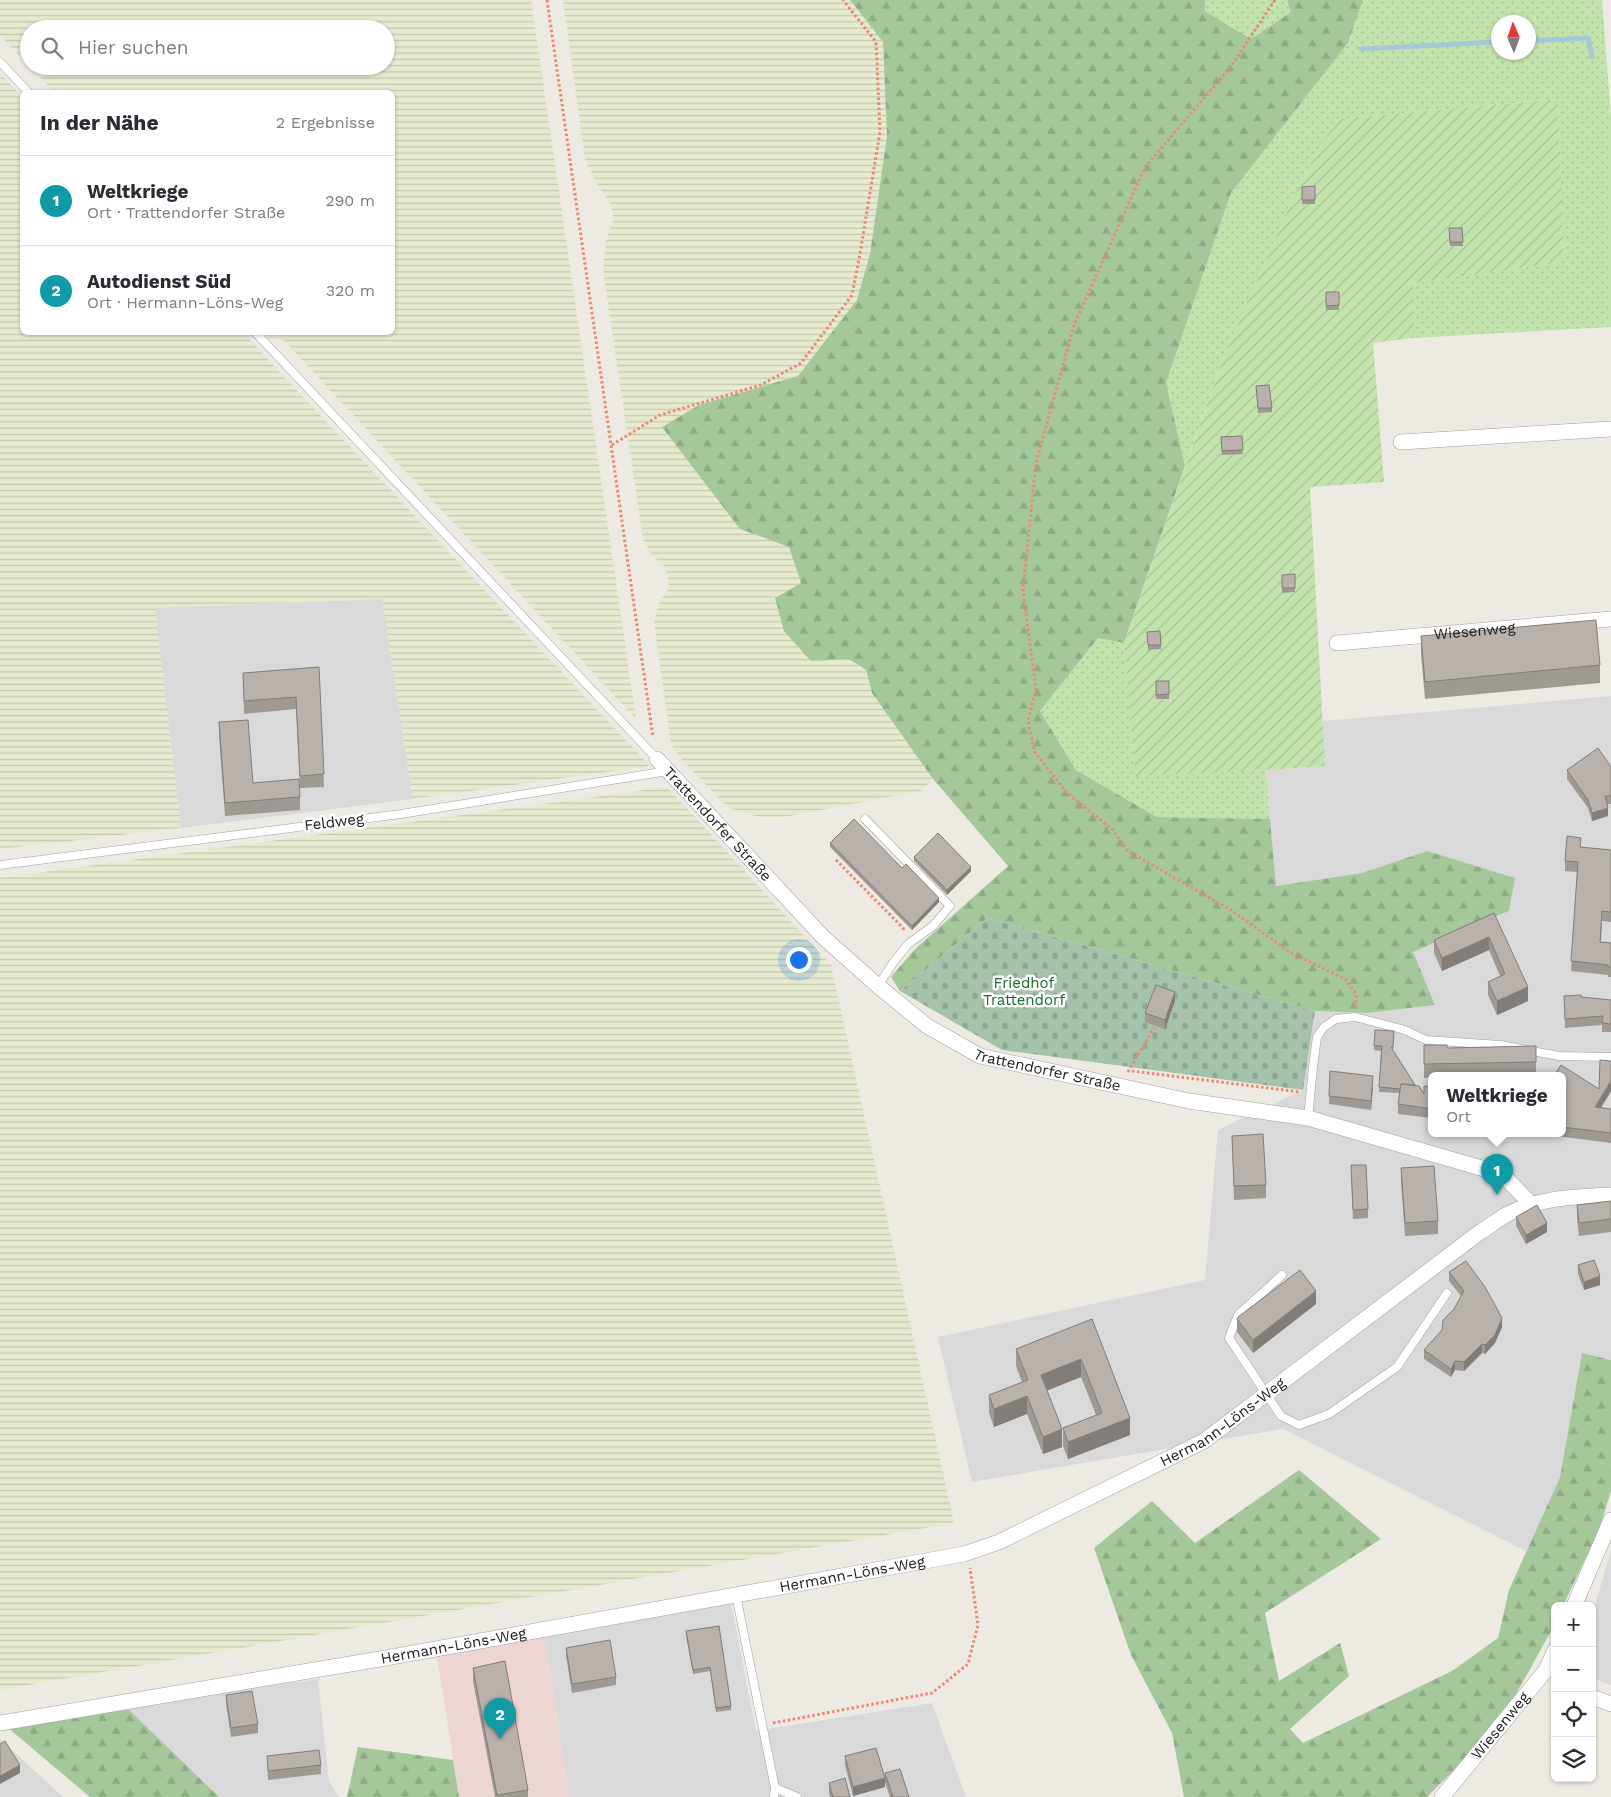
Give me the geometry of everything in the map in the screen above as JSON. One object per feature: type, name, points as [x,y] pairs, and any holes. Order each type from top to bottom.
[{"type":"street","points":[[1401,442],[1611,429]]},
{"type":"street","name":"Wiesenweg","points":[[1337,642],[1611,619]]},
{"type":"street","name":"Trattendorfer Straße","points":[[657,759],[823,937],[927,1026],[980,1056],[1190,1101],[1308,1118],[1502,1174],[1532,1204]]},
{"type":"street","name":"Hermann-Löns-Weg","points":[[0,1723],[380,1659],[968,1553],[999,1542],[1204,1441],[1480,1232],[1506,1215],[1532,1204],[1553,1199],[1611,1195]]},
{"type":"street","points":[[1576,1602],[1611,1520]]},
{"type":"street","name":"Wiesenweg","points":[[1442,1797],[1550,1674]]},
{"type":"street","points":[[1596,1699],[1611,1704]]},
{"type":"lane","points":[[0,62],[26,90]]},
{"type":"lane","points":[[258,335],[657,759]]},
{"type":"lane","name":"Feldweg","points":[[0,864],[401,814],[668,771]]},
{"type":"lane","points":[[865,819],[950,906],[934,926],[908,944],[892,963],[878,986]]},
{"type":"lane","points":[[1308,1118],[1317,1037],[1324,1027],[1336,1019],[1355,1017],[1405,1030],[1426,1040],[1500,1045],[1559,1056],[1611,1057]]},
{"type":"lane","points":[[1282,1275],[1238,1315],[1229,1338],[1265,1395],[1281,1416],[1299,1425],[1329,1414],[1397,1367],[1447,1293]]},
{"type":"lane","points":[[736,1595],[775,1788],[774,1797]]},
{"type":"lane","points":[[775,1788],[797,1797]]},
{"type":"path","points":[[547,0],[657,759]]},
{"type":"path","points":[[612,445],[660,414],[761,385],[800,363],[852,294],[880,132],[876,42],[843,0]]},
{"type":"path","points":[[1275,0],[1229,69],[1145,167],[1074,325],[1036,463],[1023,590],[1036,690],[1028,720],[1034,751],[1067,793],[1112,829],[1128,851],[1232,910],[1288,951],[1345,979],[1356,994],[1355,1017]]},
{"type":"path","points":[[836,860],[903,928],[908,944]]},
{"type":"path","points":[[1120,1086],[1154,1028]]},
{"type":"path","points":[[1129,1070],[1310,1094]]},
{"type":"path","points":[[762,1724],[932,1693],[968,1664],[978,1625],[968,1553]]},
{"type":"shaded area","points":[[382,599],[413,799],[181,828],[155,608]]},
{"type":"shaded area","points":[[1611,696],[1611,1360],[1582,1353],[1560,1477],[1526,1551],[1283,1429],[972,1482],[938,1337],[1205,1280],[1218,1130],[1303,1090],[1315,1011],[1367,1013],[1435,1005],[1413,952],[1509,911],[1427,851],[1362,873],[1275,886],[1266,770],[1324,766],[1323,721]]},
{"type":"shaded area","points":[[1611,1550],[1611,1685],[1596,1679],[1596,1602]]},
{"type":"shaded area","points":[[731,1603],[756,1731],[932,1703],[966,1797],[569,1797],[545,1637]]},
{"type":"shaded area","points":[[545,1637],[569,1797],[459,1797],[437,1655]]},
{"type":"shaded area","points":[[318,1679],[329,1781],[339,1797],[219,1797],[125,1706]]},
{"type":"shaded area","points":[[0,1739],[63,1797],[0,1797]]},
{"type":"green space","points":[[0,0],[531,0],[636,719],[279,335],[395,335],[395,90],[52,90],[38,75],[395,75],[395,20],[20,20],[20,56],[0,35]]},
{"type":"green space","points":[[563,0],[850,0],[883,42],[887,136],[870,254],[857,300],[798,376],[699,405],[740,529],[789,547],[801,583],[811,661],[849,659],[866,670],[872,693],[933,779],[921,791],[784,817],[759,817],[728,808],[681,759],[671,744],[654,623],[660,601],[669,587],[666,568],[652,555],[643,539],[603,270],[606,241],[614,219],[611,205],[597,184],[585,160]]},
{"type":"green space","points":[[850,0],[1205,0],[1205,11],[1251,39],[1291,12],[1287,0],[1363,0],[1348,43],[1231,193],[1166,383],[1185,466],[1124,643],[1098,638],[1040,711],[1076,770],[1157,817],[1270,819],[1276,886],[1362,873],[1427,851],[1515,878],[1509,911],[1413,952],[1435,1005],[1367,1013],[1315,1011],[988,918],[900,991],[891,977],[914,950],[1008,866],[933,779],[872,693],[866,670],[849,659],[811,661],[784,631],[775,598],[801,583],[789,547],[740,529],[662,427],[699,405],[798,376],[857,300],[870,254],[887,136],[883,42]]},
{"type":"green space","points":[[1205,0],[1287,0],[1291,12],[1251,39],[1205,11]]},
{"type":"green space","points":[[1363,0],[1602,0],[1611,118],[1611,327],[1413,338],[1413,283],[1564,262],[1558,99],[1336,119],[1294,195],[1222,361],[1185,466],[1166,383],[1231,193],[1348,43]]},
{"type":"green space","points":[[0,73],[20,95],[20,335],[245,335],[650,766],[413,799],[382,599],[155,608],[181,828],[0,849]]},
{"type":"green space","points":[[1558,99],[1564,262],[1413,283],[1413,338],[1373,343],[1384,482],[1310,487],[1325,766],[1135,776],[1124,643],[1222,361],[1294,195],[1336,119]]},
{"type":"green space","points":[[1098,638],[1124,643],[1135,775],[1266,770],[1270,819],[1157,817],[1076,770],[1040,711]]},
{"type":"green space","points":[[667,787],[831,965],[954,1523],[0,1690],[0,878]]},
{"type":"green space","name":"Friedhof Trattendorf","points":[[988,918],[1315,1011],[1303,1090],[1002,1050],[900,991]]},
{"type":"green space","points":[[1582,1353],[1611,1360],[1611,1491],[1599,1530],[1565,1602],[1551,1602],[1551,1631],[1516,1694],[1459,1765],[1427,1797],[1184,1797],[1172,1733],[1131,1655],[1094,1548],[1152,1501],[1195,1543],[1299,1470],[1381,1539],[1265,1613],[1279,1681],[1340,1643],[1349,1676],[1290,1729],[1303,1743],[1452,1671],[1498,1638],[1509,1590],[1560,1477]]},
{"type":"green space","points":[[125,1706],[219,1797],[90,1797],[7,1727]]},
{"type":"green space","points":[[358,1747],[453,1760],[459,1797],[347,1797]]},
{"type":"building","points":[[1315,186],[1315,200],[1302,200],[1302,187]]},
{"type":"building","points":[[1449,228],[1462,228],[1463,242],[1450,242]]},
{"type":"building","points":[[1326,292],[1339,292],[1339,305],[1326,306]]},
{"type":"building","points":[[1269,385],[1272,408],[1258,408],[1256,386]]},
{"type":"building","points":[[1242,436],[1243,450],[1222,451],[1221,437]]},
{"type":"building","points":[[1295,574],[1295,588],[1282,588],[1282,575]]},
{"type":"building","points":[[1596,620],[1600,665],[1425,682],[1421,636]]},
{"type":"building","points":[[1160,631],[1161,645],[1148,645],[1147,632]]},
{"type":"building","points":[[319,667],[324,774],[300,776],[296,697],[244,701],[243,673]]},
{"type":"building","points":[[1156,681],[1169,681],[1169,694],[1156,695]]},
{"type":"building","points":[[248,720],[253,783],[299,779],[300,797],[225,803],[219,722]]},
{"type":"building","points":[[1598,748],[1611,767],[1611,796],[1605,796],[1608,808],[1592,813],[1588,800],[1567,770]]},
{"type":"building","points":[[854,819],[902,868],[906,864],[939,898],[912,926],[830,843]]},
{"type":"building","points":[[938,833],[971,867],[947,890],[914,857]]},
{"type":"building","points":[[1567,836],[1581,838],[1580,847],[1611,850],[1611,912],[1602,911],[1600,942],[1611,943],[1611,967],[1608,967],[1608,965],[1571,961],[1578,862],[1565,861]]},
{"type":"building","points":[[1494,913],[1528,987],[1497,1001],[1488,982],[1505,974],[1489,937],[1442,958],[1434,940]]},
{"type":"building","points":[[1156,985],[1175,992],[1165,1020],[1145,1013]]},
{"type":"building","points":[[1581,995],[1581,997],[1611,1000],[1611,1024],[1602,1023],[1603,1016],[1565,1019],[1564,996]]},
{"type":"building","points":[[1375,1030],[1394,1031],[1393,1047],[1391,1047],[1415,1085],[1401,1084],[1400,1089],[1379,1087],[1382,1046],[1374,1046]]},
{"type":"building","points":[[1424,1045],[1447,1045],[1447,1048],[1536,1046],[1536,1062],[1424,1064]]},
{"type":"building","points":[[1600,1060],[1611,1061],[1611,1081],[1595,1107],[1611,1109],[1611,1133],[1566,1127],[1566,1072],[1557,1072],[1561,1065],[1599,1089]]},
{"type":"building","points":[[1330,1071],[1373,1076],[1371,1101],[1329,1096]]},
{"type":"building","points":[[1401,1084],[1419,1086],[1424,1094],[1424,1086],[1428,1086],[1428,1108],[1398,1104]]},
{"type":"building","points":[[1263,1134],[1266,1185],[1234,1186],[1232,1136]]},
{"type":"building","points":[[1351,1165],[1366,1165],[1368,1209],[1353,1210]]},
{"type":"building","points":[[1434,1166],[1438,1221],[1405,1223],[1401,1168]]},
{"type":"building","points":[[1611,1201],[1611,1219],[1579,1223],[1577,1205]]},
{"type":"building","points":[[1537,1205],[1547,1223],[1526,1235],[1516,1217]]},
{"type":"building","points":[[1594,1260],[1600,1276],[1584,1282],[1578,1265]]},
{"type":"building","points":[[1466,1261],[1485,1287],[1502,1318],[1495,1335],[1485,1345],[1482,1344],[1464,1362],[1455,1361],[1451,1369],[1424,1350],[1442,1330],[1443,1320],[1454,1309],[1464,1291],[1449,1272]]},
{"type":"building","points":[[1300,1270],[1316,1291],[1253,1340],[1237,1319],[1238,1317]]},
{"type":"building","points":[[1092,1319],[1130,1418],[1068,1442],[1063,1428],[1102,1413],[1081,1359],[1041,1375],[1062,1429],[1043,1437],[1027,1396],[994,1409],[989,1395],[1028,1380],[1016,1349]]},
{"type":"building","points":[[719,1626],[731,1706],[716,1708],[710,1667],[693,1670],[686,1631]]},
{"type":"building","points":[[610,1640],[616,1677],[572,1684],[566,1648]]},
{"type":"building","points":[[505,1661],[528,1790],[497,1795],[473,1668]]},
{"type":"building","points":[[252,1691],[258,1724],[231,1728],[226,1695]]},
{"type":"building","points":[[5,1741],[20,1765],[0,1776],[0,1744]]},
{"type":"building","points":[[876,1748],[885,1778],[853,1787],[845,1756]]},
{"type":"building","points":[[319,1750],[321,1765],[268,1771],[267,1756]]},
{"type":"building","points":[[900,1769],[909,1797],[893,1797],[885,1773]]},
{"type":"building","points":[[845,1778],[850,1797],[833,1797],[829,1783]]},
{"type":"waterway","points":[[1536,41],[1588,38],[1592,57]]},
{"type":"waterway","points":[[1361,49],[1491,42]]},
{"type":"place","name":"Weltkriege","points":[[1497,1195]]},
{"type":"place","name":"Autodienst Süd","points":[[500,1739]]}]
